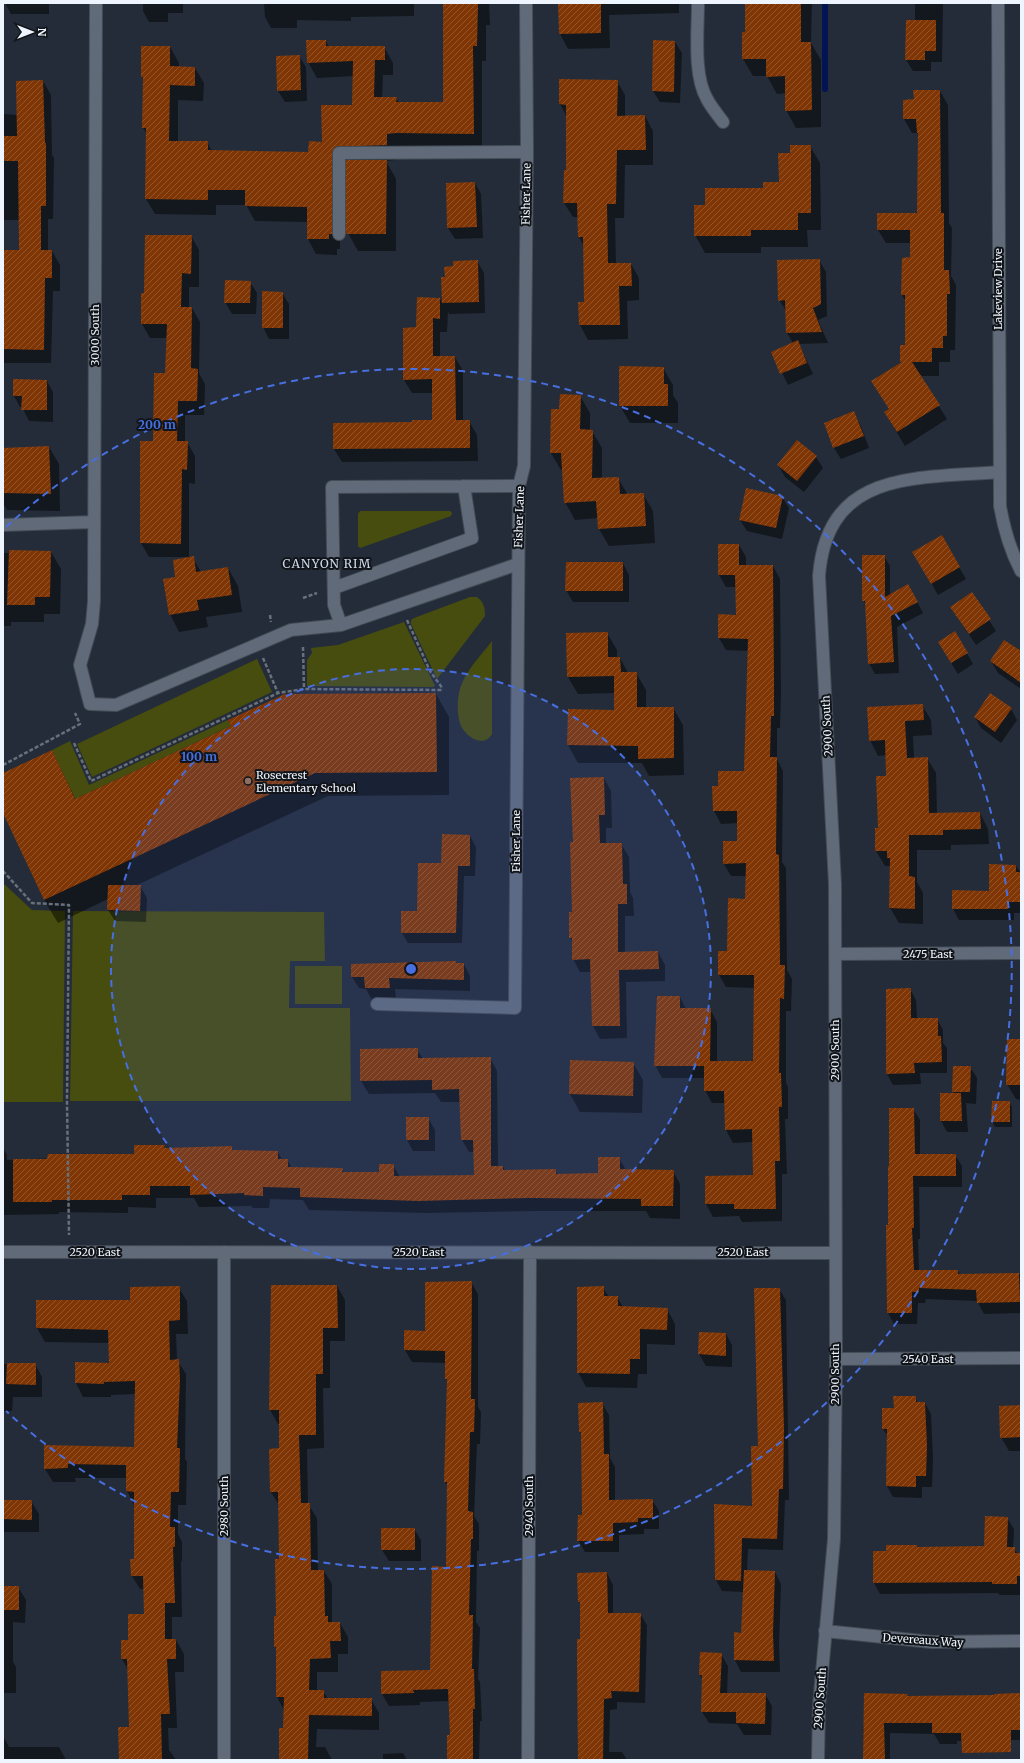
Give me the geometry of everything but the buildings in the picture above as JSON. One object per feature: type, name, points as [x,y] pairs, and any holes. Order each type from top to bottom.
[{"type":"street","name":"3000 South","points":[[96,3],[94,601],[92,624],[80,664],[90,704],[116,705],[291,630],[341,625]]},
{"type":"street","name":"Fisher Lane","points":[[377,1004],[515,1008],[519,486],[524,466],[526,3]]},
{"type":"street","points":[[698,3],[698,60],[702,87],[706,99],[723,122]]},
{"type":"street","name":"Lakeview Drive","points":[[998,3],[998,472],[1000,506],[1004,531],[1021,571]]},
{"type":"street","points":[[339,234],[339,153],[526,152]]},
{"type":"street","name":"2900 South","points":[[818,1760],[818,1729],[825,1631],[834,1539],[836,1359],[835,954],[832,808],[819,576],[823,546],[830,529],[840,513],[855,499],[872,489],[890,483],[917,479],[998,472]]},
{"type":"street","points":[[334,588],[472,538],[464,486]]},
{"type":"street","points":[[518,564],[341,625],[334,605],[332,487],[519,486]]},
{"type":"street","points":[[3,525],[94,522]]},
{"type":"street","name":"2475 East","points":[[835,954],[1021,953]]},
{"type":"street","name":"2520 East","points":[[3,1252],[835,1252]]},
{"type":"street","name":"2980 South","points":[[224,1252],[224,1760]]},
{"type":"street","name":"2940 South","points":[[528,1760],[530,1252]]},
{"type":"street","name":"2540 East","points":[[836,1359],[1021,1358]]},
{"type":"street","name":"Devereaux Way","points":[[825,1631],[932,1642],[1021,1641]]},
{"type":"path","points":[[74,743],[90,781],[278,693],[304,689],[443,690],[430,671],[406,617]]},
{"type":"path","points":[[303,647],[304,689]]},
{"type":"path","points":[[261,654],[278,693]]},
{"type":"path","points":[[3,764],[80,724],[74,710]]},
{"type":"path","points":[[3,871],[32,903],[69,905],[67,1102],[68,1235]]},
{"type":"green space","points":[[360,511],[450,511],[452,513],[451,516],[360,548],[358,546],[358,514]]},
{"type":"green space","points":[[470,597],[477,597],[483,603],[485,616],[437,679],[411,624],[411,620]]},
{"type":"green space","points":[[404,622],[435,686],[307,686],[307,660],[312,653],[311,648],[338,645]]},
{"type":"green space","points":[[492,641],[492,734],[489,738],[480,741],[467,734],[461,726],[458,714],[458,697],[461,686],[468,672]]},
{"type":"green space","points":[[257,659],[272,692],[92,777],[77,744]]},
{"type":"green space","points":[[228,720],[231,726],[75,799],[52,750],[70,741],[89,785]]},
{"type":"green space","points":[[3,883],[32,910],[65,911],[63,1102],[3,1102]]},
{"type":"green space","points":[[73,911],[324,912],[325,961],[290,961],[289,1008],[350,1008],[351,1101],[70,1101]]},
{"type":"green space","points":[[295,966],[342,966],[342,1004],[295,1004]]},
{"type":"waterway","points":[[825,3],[825,89]]},
{"type":"place","name":"Rosecrest Elementary School","points":[[248,781]]},
{"type":"district","name":"CANYON RIM","points":[[327,564]]}]
